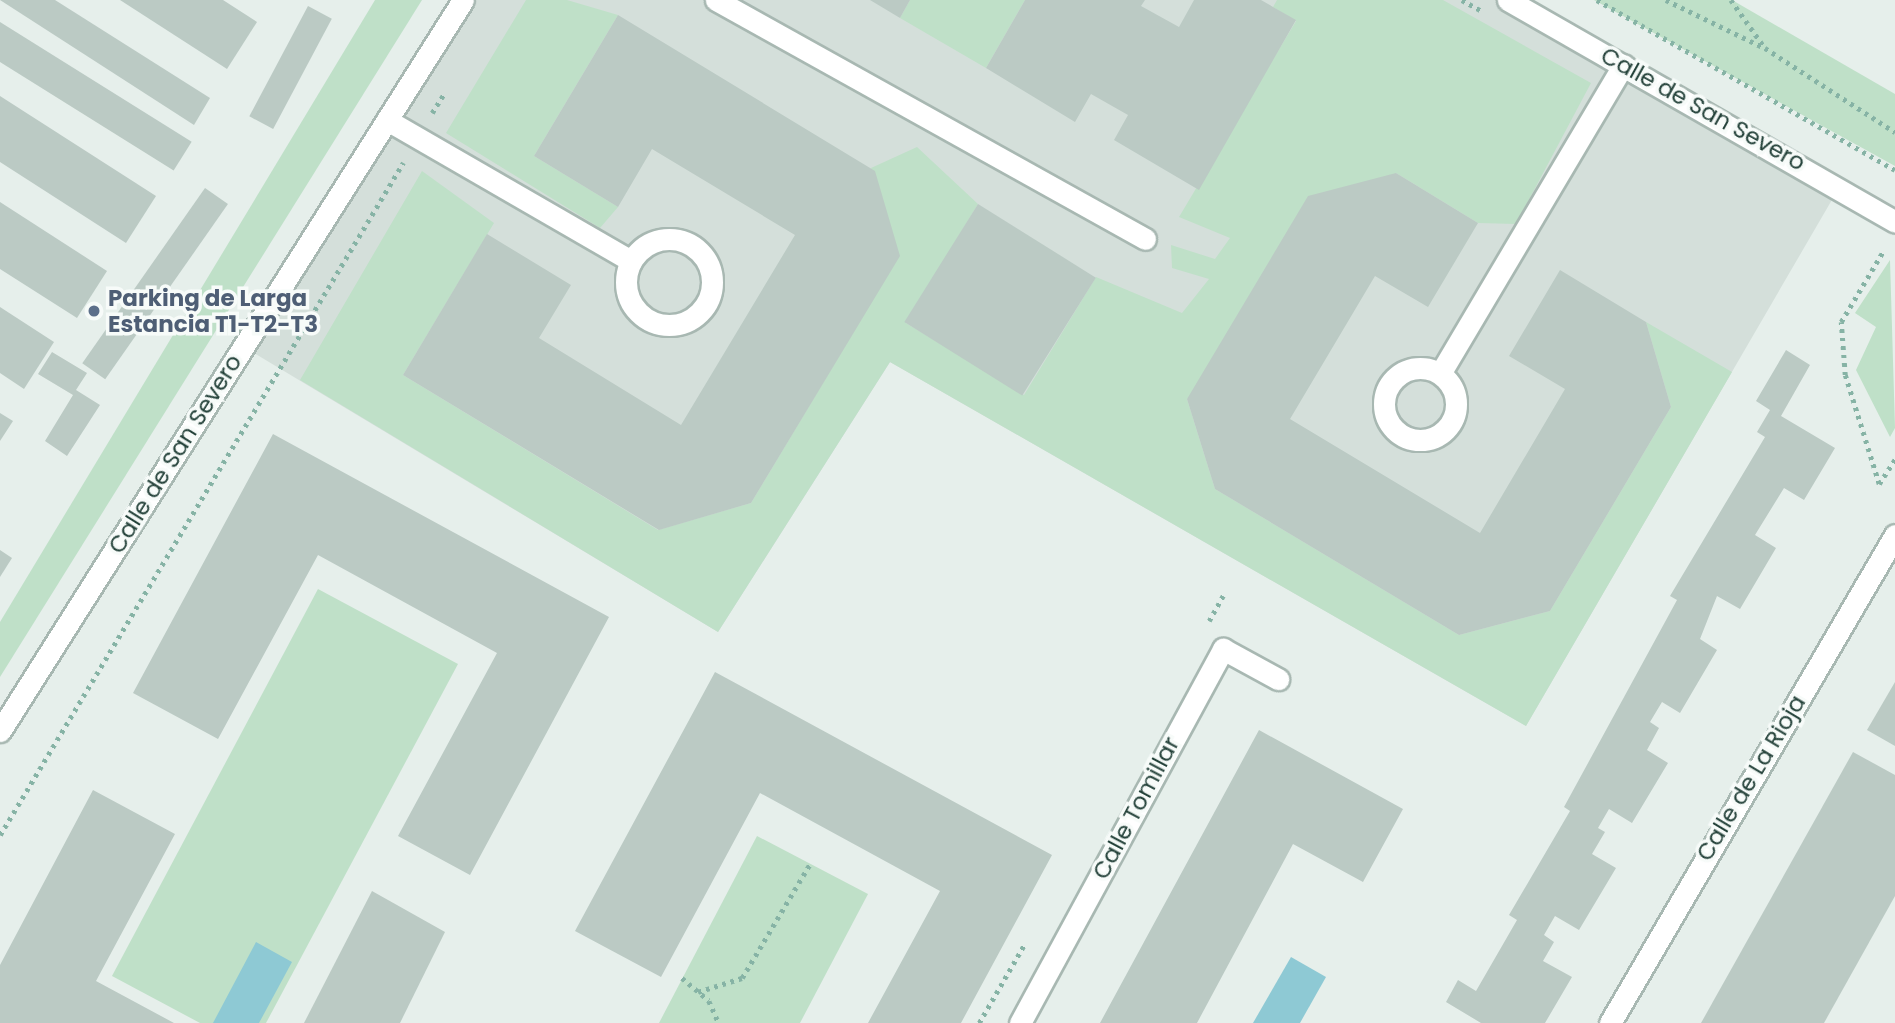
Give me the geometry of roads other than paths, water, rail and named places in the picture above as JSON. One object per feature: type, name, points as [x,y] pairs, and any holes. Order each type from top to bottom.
[{"type":"street","name":"Calle de San Severo","points":[[0,731],[463,0]]},
{"type":"street","points":[[716,0],[1144,239]]},
{"type":"street","name":"Calle de San Severo","points":[[1508,0],[1895,222]]},
{"type":"street","points":[[1441,372],[1623,65]]},
{"type":"street","points":[[387,120],[631,261]]},
{"type":"street","points":[[664,238],[692,244],[710,265],[705,307],[674,325],[641,314],[626,289],[631,261],[664,238]]},
{"type":"street","name":"Calle de La Rioja","points":[[1610,1023],[1895,535]]},
{"type":"street","name":"Calle Tomillar","points":[[1020,1023],[1223,649],[1278,679]]},
{"type":"water","points":[[256,942],[292,962],[259,1023],[213,1023]]},
{"type":"water","points":[[1291,957],[1326,977],[1300,1023],[1253,1023]]},
{"type":"place","name":"Parking de Larga Estancia T1-T2-T3","points":[[94,311]]}]
